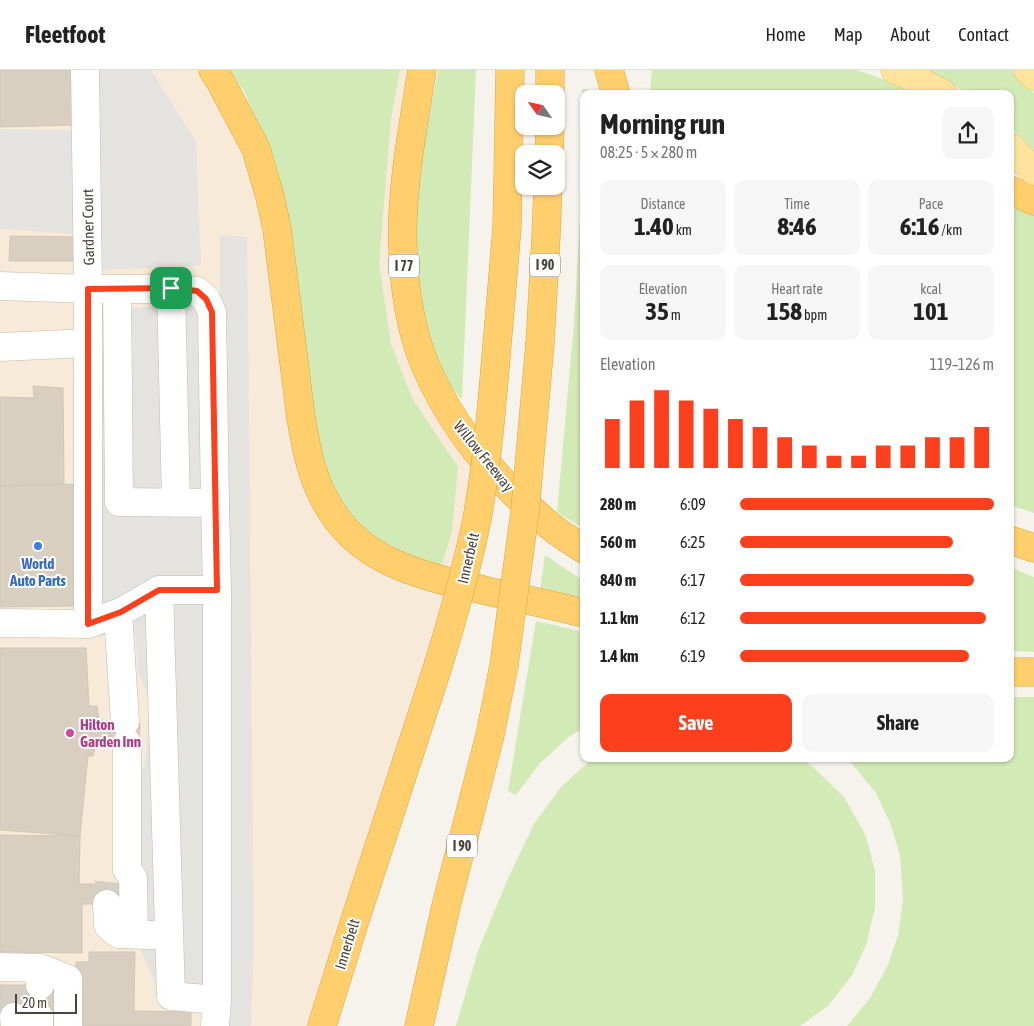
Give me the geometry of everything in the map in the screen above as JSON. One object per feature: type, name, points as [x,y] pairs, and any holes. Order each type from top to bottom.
[{"type":"highway","points":[[213,70],[256,149],[270,196],[277,229],[306,448],[318,488],[334,516],[352,537],[366,549],[398,566],[433,578],[580,611]]},
{"type":"highway","name":"Innerbelt","points":[[322,1024],[438,666],[460,594],[477,518],[488,438],[507,228],[510,70]]},
{"type":"highway","points":[[550,70],[550,85]]},
{"type":"highway","points":[[609,70],[615,90]]},
{"type":"highway","name":"Willow Freeway","points":[[421,78],[403,211],[402,250],[405,288],[425,364],[442,399],[463,434],[486,463],[535,514],[580,546]]},
{"type":"highway","points":[[1014,192],[1034,201]]},
{"type":"highway","name":"I 90","points":[[419,1026],[446,906],[490,735],[504,665],[525,511],[540,343],[548,195]]},
{"type":"highway","points":[[1014,541],[1034,548]]},
{"type":"highway","points":[[1014,672],[1034,672]]},
{"type":"main road","points":[[895,70],[936,90]]},
{"type":"main road","points":[[1028,70],[1034,76]]},
{"type":"main road","points":[[1014,150],[1034,171]]},
{"type":"street","name":"Gardner Court","points":[[85,70],[88,289],[88,624]]},
{"type":"street","points":[[0,286],[184,290],[206,299],[212,312],[217,590],[216,1013],[171,996],[159,590]]},
{"type":"street","points":[[117,289],[118,502],[176,503],[216,508]]},
{"type":"street","points":[[176,503],[184,290]]},
{"type":"street","points":[[0,347],[88,343]]},
{"type":"street","points":[[0,623],[88,624],[118,613],[159,590],[217,590]]},
{"type":"street","points":[[118,613],[126,733],[114,885],[108,925],[119,934],[169,936]]},
{"type":"street","points":[[114,885],[132,878],[134,934]]},
{"type":"street","points":[[22,974],[68,979],[68,1026]]},
{"type":"shaded area","points":[[0,70],[422,70],[414,328],[486,463],[322,1026],[0,1026]]},
{"type":"shaded area","points":[[94,70],[151,70],[196,142],[201,266],[96,270]]},
{"type":"shaded area","points":[[0,129],[74,130],[76,234],[0,229]]},
{"type":"shaded area","points":[[220,235],[247,237],[254,942],[251,1026],[203,1026],[204,1006],[161,998],[134,934],[138,773],[145,766],[150,699],[138,673],[136,637],[95,635],[91,310],[220,303]]},
{"type":"green space","points":[[229,70],[400,70],[391,118],[379,264],[391,344],[412,398],[458,467],[452,531],[442,565],[404,559],[345,513],[316,450],[276,171],[244,91]]},
{"type":"green space","points":[[438,70],[476,70],[462,400],[447,381],[425,331],[414,277],[411,211]]},
{"type":"green space","points":[[652,70],[856,70],[908,90],[650,90]]},
{"type":"green space","points":[[927,70],[1013,70],[1034,93],[1034,150],[1014,131],[1014,90],[962,90]]},
{"type":"green space","points":[[1014,201],[1034,210],[1034,513],[1014,506]]},
{"type":"green space","points":[[580,219],[580,526],[557,512],[574,323]]},
{"type":"green space","points":[[545,555],[580,578],[580,601],[540,590]]},
{"type":"green space","points":[[1014,569],[1034,577],[1034,652],[1014,651]]},
{"type":"green space","points":[[536,621],[580,631],[580,730],[570,736],[540,763],[516,795],[508,791]]},
{"type":"green space","points":[[1014,697],[1034,697],[1034,1026],[847,1026],[870,998],[888,965],[898,935],[903,899],[900,855],[890,823],[876,793],[850,762],[1014,762]]},
{"type":"green space","points":[[589,762],[806,762],[844,797],[866,836],[875,871],[875,908],[866,945],[852,975],[829,1005],[800,1026],[456,1026],[478,951],[509,876],[534,824],[561,787]]},
{"type":"building","points":[[0,70],[73,70],[74,125],[0,127]]},
{"type":"building","points":[[10,236],[75,237],[77,261],[9,261]]},
{"type":"building","points":[[33,386],[63,388],[64,484],[0,486],[0,397],[34,398]]},
{"type":"building","name":"World Auto Parts","points":[[77,484],[76,606],[0,607],[0,486]]},
{"type":"building","name":"Hilton Garden Inn","points":[[0,648],[86,648],[89,706],[97,706],[99,720],[140,723],[139,743],[96,743],[93,756],[88,756],[80,836],[0,830]]},
{"type":"building","points":[[0,835],[80,836],[79,884],[94,884],[94,904],[82,904],[82,953],[0,952]]},
{"type":"building","points":[[89,952],[135,952],[134,1011],[191,1012],[191,1026],[75,1026],[76,962],[89,962]]},
{"type":"building","points":[[0,985],[65,985],[65,1018],[0,1017]]},
{"type":"tunnel","points":[[107,904],[109,882]]},
{"type":"tunnel","points":[[14,1017],[15,985]]},
{"type":"place","name":"World Auto Parts","points":[[38,546]]},
{"type":"place","name":"Hilton Garden Inn","points":[[70,733]]},
{"type":"route","points":[[171,288],[197,291],[206,299],[212,312],[217,590],[159,590],[121,612],[88,624],[88,289],[171,288]]}]
